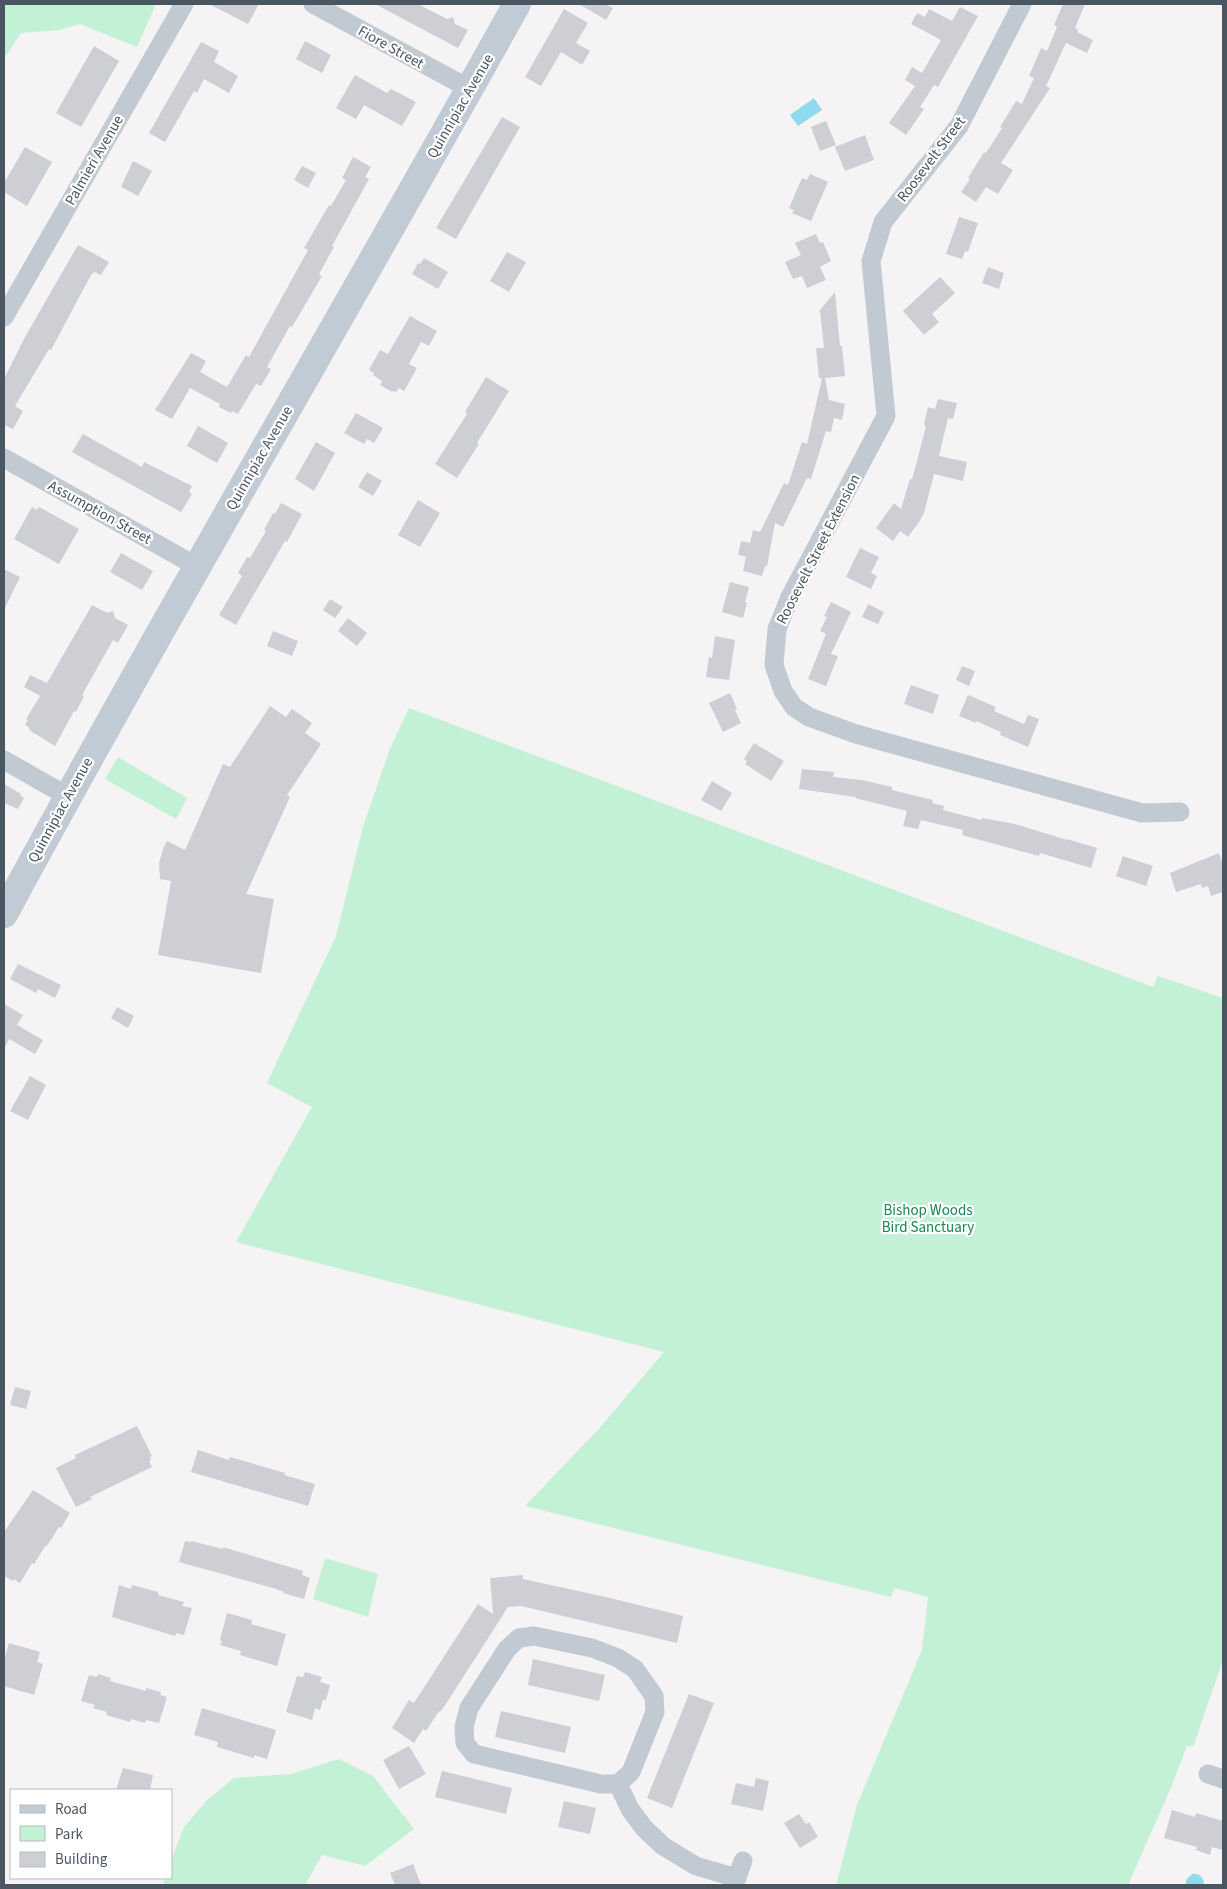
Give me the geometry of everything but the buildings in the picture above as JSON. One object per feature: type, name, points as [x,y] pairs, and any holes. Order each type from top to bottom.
[{"type":"main road","name":"Quinnipiac Avenue","points":[[4,914],[67,796],[196,566],[517,4]]},
{"type":"street","name":"Palmieri Avenue","points":[[4,316],[184,4]]},
{"type":"street","name":"Fiore Street","points":[[313,4],[470,89]]},
{"type":"street","name":"Roosevelt Street","points":[[871,261],[884,222],[958,126],[1022,4]]},
{"type":"street","name":"Roosevelt Street Extension","points":[[871,261],[886,416],[790,597],[777,629],[774,665],[783,691],[794,707],[809,717],[856,734],[1142,813],[1180,812]]},
{"type":"street","name":"Assumption Street","points":[[4,458],[196,566]]},
{"type":"street","points":[[4,760],[67,796]]},
{"type":"street","points":[[534,1636],[592,1648],[618,1658],[635,1669],[654,1696],[654,1712],[631,1772],[618,1784],[601,1784],[495,1760],[474,1754],[465,1743],[464,1727],[469,1708],[506,1649],[519,1638],[534,1636]]},
{"type":"street","points":[[618,1784],[630,1809],[644,1828],[663,1846],[696,1866],[738,1875]]},
{"type":"green space","points":[[4,4],[156,4],[137,47],[80,24],[59,30],[21,33],[4,59]]},
{"type":"green space","name":"Bishop Woods Bird Sanctuary","points":[[409,708],[1153,987],[1158,976],[1223,998],[1223,1660],[1193,1747],[1187,1746],[1170,1790],[1128,1885],[836,1885],[857,1805],[922,1650],[928,1597],[895,1588],[891,1597],[525,1506],[597,1431],[664,1352],[236,1242],[312,1107],[267,1083],[336,936],[363,827],[389,751]]},
{"type":"green space","points":[[118,757],[187,798],[176,819],[105,779]]},
{"type":"green space","points":[[325,1558],[378,1574],[368,1617],[313,1599]]},
{"type":"green space","points":[[339,1759],[373,1776],[414,1829],[365,1866],[322,1855],[305,1885],[163,1885],[165,1879],[172,1879],[172,1858],[184,1827],[206,1801],[234,1778],[291,1774]]},
{"type":"water","points":[[814,98],[822,110],[798,126],[790,115]]},
{"type":"water","points":[[1192,1874],[1201,1876],[1204,1885],[1186,1885],[1186,1880]]}]
